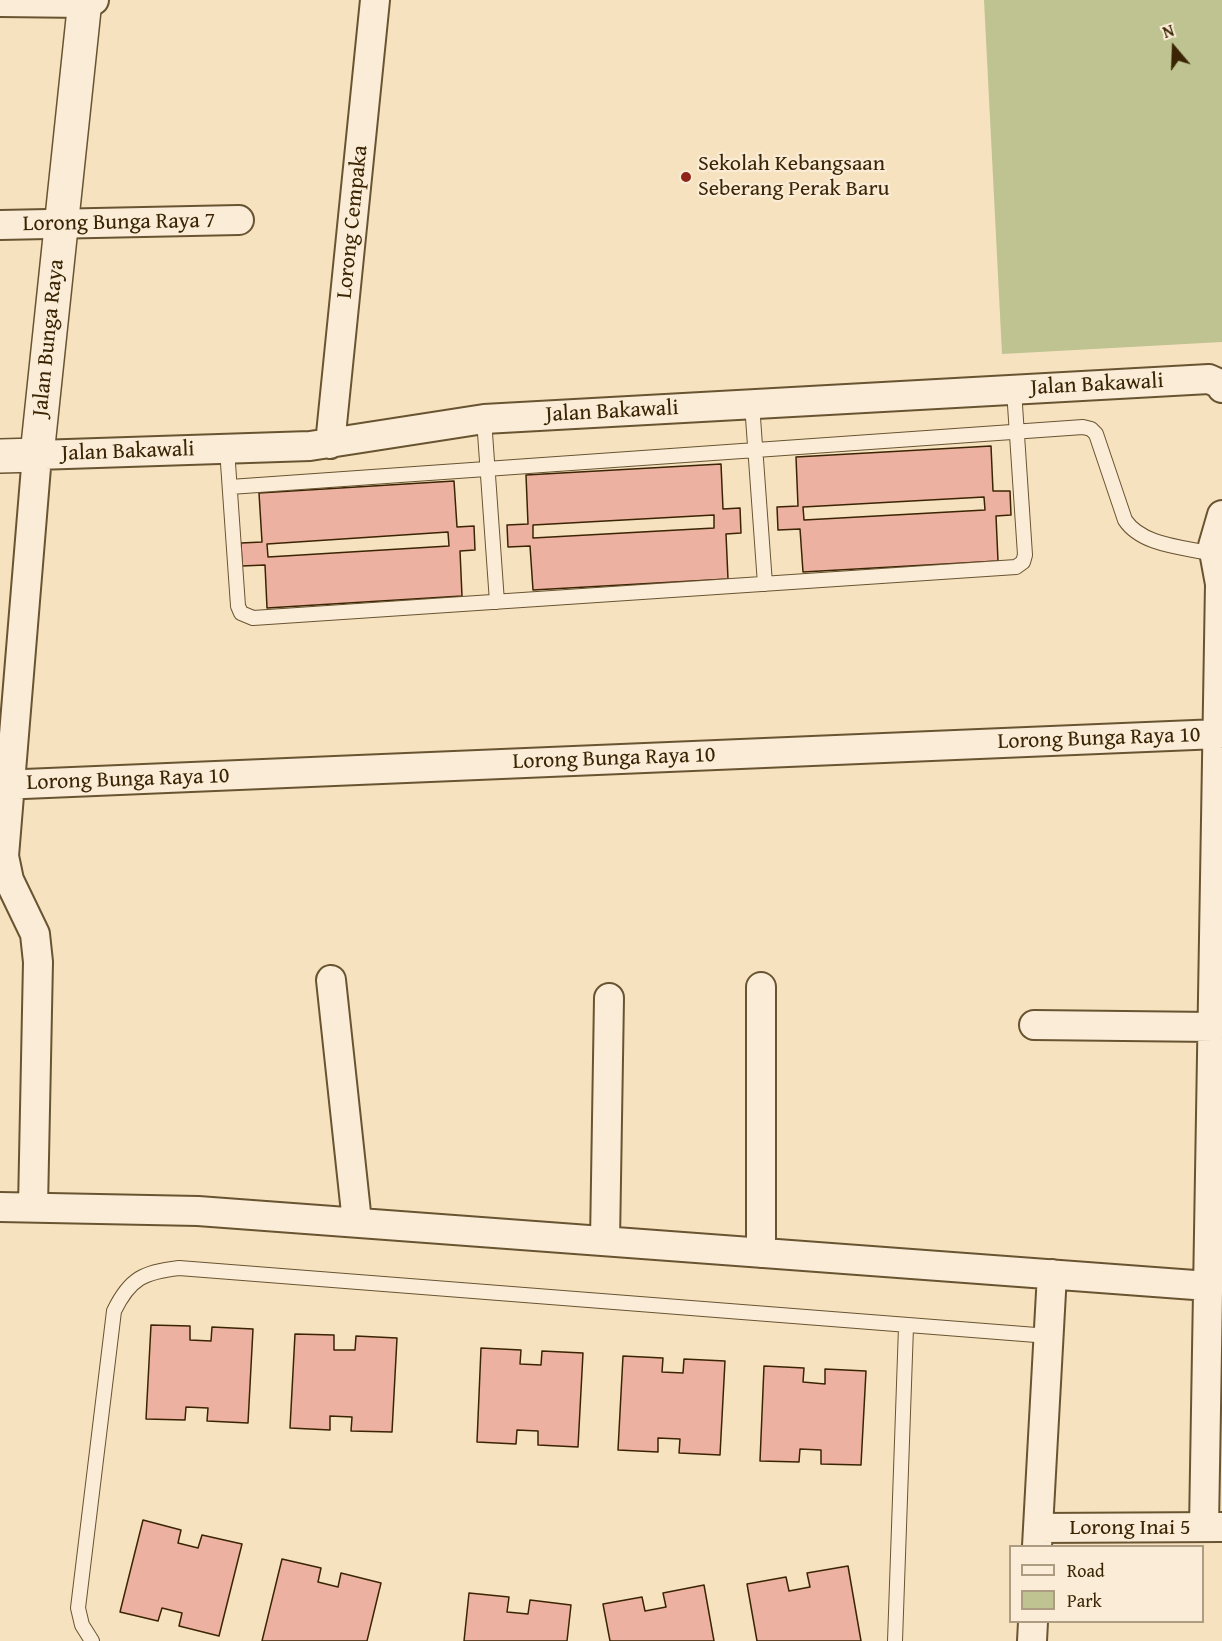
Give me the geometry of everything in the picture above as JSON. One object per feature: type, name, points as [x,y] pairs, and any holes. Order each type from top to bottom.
[{"type":"street","name":"Lorong Cempaka","points":[[330,444],[375,0]]},
{"type":"street","points":[[0,2],[88,1]]},
{"type":"street","name":"Jalan Bunga Raya","points":[[33,1207],[38,962],[35,934],[5,868],[5,785],[36,455],[88,1]]},
{"type":"street","name":"Lorong Bunga Raya 7","points":[[0,225],[61,226],[239,220]]},
{"type":"street","name":"Jalan Bakawali","points":[[0,456],[330,444],[484,419],[752,404],[1209,379],[1220,384],[1222,388]]},
{"type":"street","points":[[1213,1527],[1214,1387],[1208,1286],[1213,1027],[1219,888],[1218,735],[1221,584],[1213,554],[1222,515]]},
{"type":"street","name":"Lorong Bunga Raya 10","points":[[5,785],[1218,735]]},
{"type":"street","points":[[331,980],[357,1222]]},
{"type":"street","points":[[761,987],[761,1253]]},
{"type":"street","points":[[605,1241],[609,998]]},
{"type":"street","points":[[1034,1025],[1213,1027]]},
{"type":"street","points":[[0,1207],[198,1211],[1208,1286]]},
{"type":"street","points":[[1038,1537],[1052,1274]]},
{"type":"street","name":"Lorong Inai 5","points":[[1038,1537],[1213,1527]]},
{"type":"street","points":[[1032,1641],[1033,1623]]},
{"type":"lane","points":[[227,449],[237,599],[242,613],[253,618],[1020,565],[1025,555],[1014,390]]},
{"type":"lane","points":[[752,404],[765,584]]},
{"type":"lane","points":[[484,419],[497,602]]},
{"type":"lane","points":[[230,487],[1017,432],[1091,429],[1096,434],[1125,520],[1132,531],[1144,538],[1213,554]]},
{"type":"lane","points":[[92,1641],[82,1625],[78,1608],[114,1311],[123,1293],[138,1278],[157,1271],[180,1268],[906,1327],[1049,1336]]},
{"type":"lane","points":[[895,1641],[906,1327]]},
{"type":"green space","points":[[984,0],[1222,0],[1222,342],[1002,354]]},
{"type":"building","points":[[991,446],[993,491],[1010,491],[1011,515],[996,516],[998,561],[803,572],[800,529],[778,530],[777,507],[798,506],[796,457]],"holes":[[[984,497],[985,510],[804,520],[803,507]]]},
{"type":"building","points":[[721,464],[723,509],[740,508],[741,533],[726,534],[728,579],[533,590],[530,546],[508,547],[507,525],[528,524],[526,475]],"holes":[[[714,515],[714,528],[533,538],[533,525]]]},
{"type":"building","points":[[454,481],[457,527],[474,526],[475,550],[460,551],[462,596],[267,608],[265,565],[242,566],[241,543],[262,542],[259,493]],"holes":[[[448,532],[449,546],[268,557],[267,544]]]},
{"type":"building","points":[[151,1325],[190,1326],[190,1340],[211,1341],[212,1327],[253,1329],[248,1423],[207,1421],[208,1408],[186,1407],[185,1420],[146,1419]]},
{"type":"building","points":[[295,1334],[334,1335],[334,1350],[355,1350],[356,1336],[397,1338],[392,1432],[351,1431],[352,1417],[330,1416],[330,1430],[290,1428]]},
{"type":"building","points":[[481,1348],[521,1350],[520,1364],[541,1365],[542,1351],[583,1353],[578,1447],[538,1445],[538,1431],[517,1430],[516,1444],[477,1442]]},
{"type":"building","points":[[623,1356],[663,1358],[662,1372],[683,1373],[684,1359],[725,1361],[720,1455],[679,1453],[680,1439],[658,1438],[658,1452],[618,1450]]},
{"type":"building","points":[[764,1366],[804,1368],[803,1382],[825,1384],[825,1369],[866,1371],[861,1465],[821,1464],[821,1450],[800,1449],[799,1462],[760,1461]]},
{"type":"building","points":[[143,1520],[181,1530],[178,1543],[198,1548],[202,1535],[242,1544],[219,1636],[179,1626],[182,1613],[162,1608],[158,1621],[120,1612]]},
{"type":"building","points":[[282,1559],[321,1568],[318,1582],[338,1587],[341,1573],[381,1583],[367,1641],[262,1641]]},
{"type":"building","points":[[848,1566],[861,1641],[757,1641],[747,1584],[786,1577],[789,1591],[810,1587],[807,1573]]},
{"type":"building","points":[[704,1585],[714,1641],[610,1641],[603,1604],[642,1597],[645,1611],[666,1607],[663,1593]]},
{"type":"building","points":[[469,1593],[509,1597],[507,1612],[528,1614],[530,1600],[571,1605],[567,1641],[464,1641]]},
{"type":"place","name":"Sekolah Kebangsaan Seberang Perak Baru","points":[[686,177]]}]
